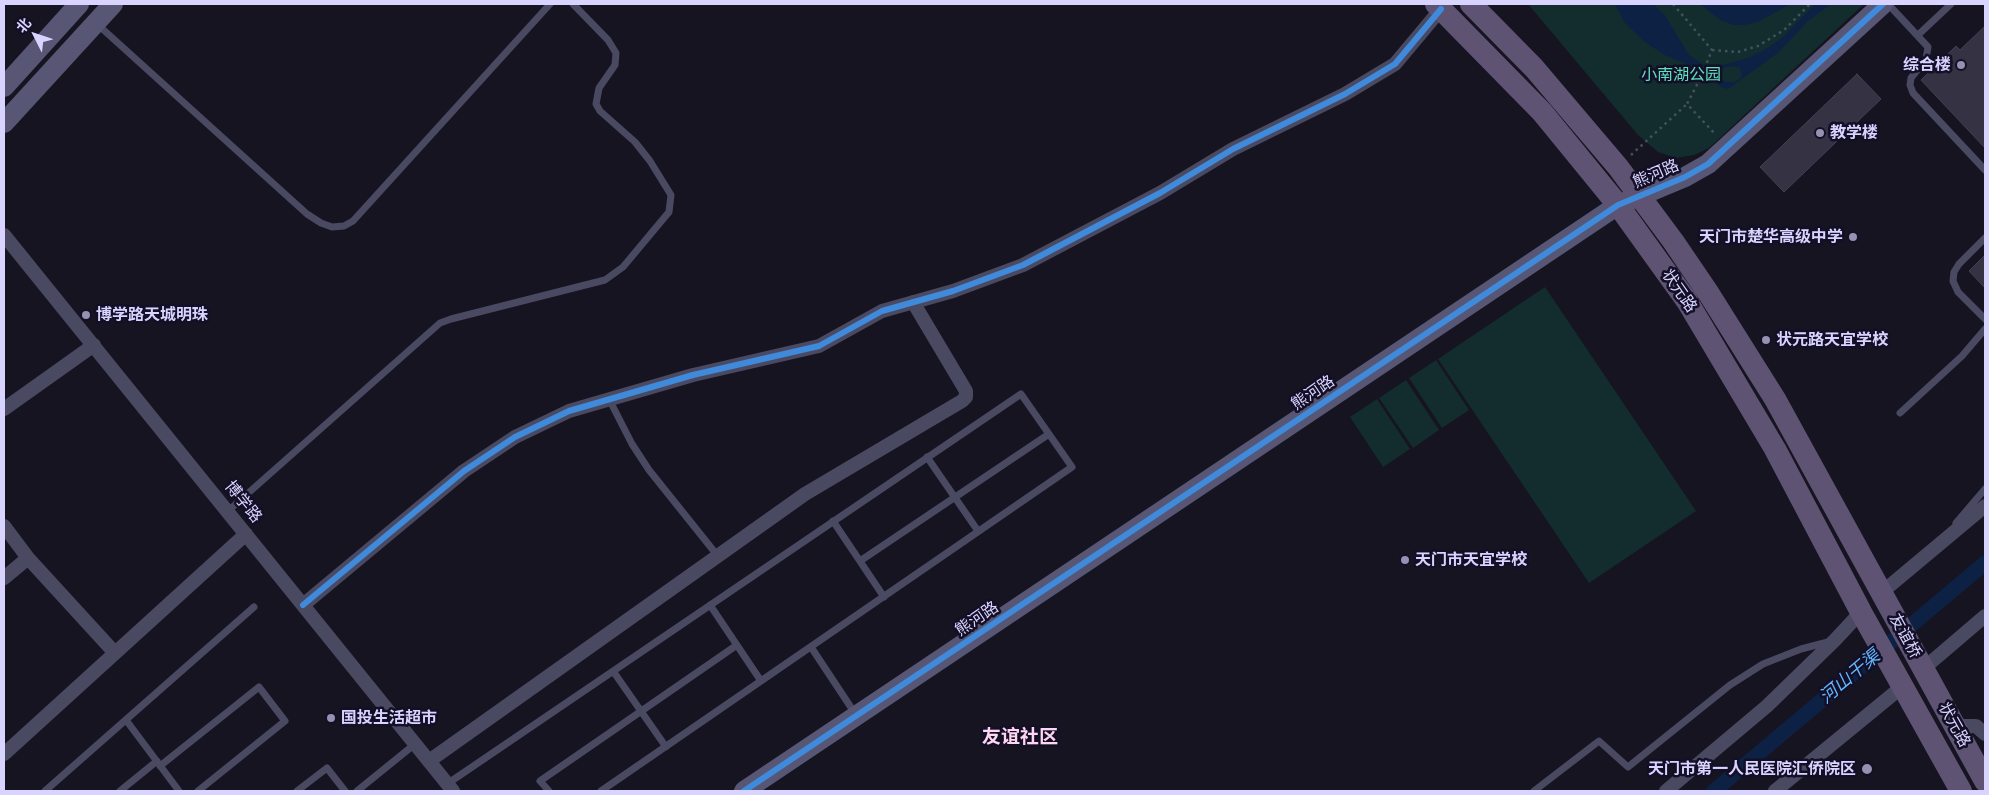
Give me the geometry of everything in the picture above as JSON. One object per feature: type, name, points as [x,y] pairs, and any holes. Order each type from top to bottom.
[{"type":"main road","name":"状元路","points":[[1471,4],[1534,68],[1618,166],[1704,286],[1775,399],[1883,598]]},
{"type":"main road","name":"状元路","points":[[1439,6],[1542,112],[1618,205],[1687,301],[1715,345],[1779,457],[1863,616]]},
{"type":"main road","name":"友谊桥","points":[[1883,598],[1923,669]]},
{"type":"main road","name":"友谊桥","points":[[1863,616],[1902,684]]},
{"type":"main road","name":"状元路","points":[[1923,669],[1985,781]]},
{"type":"main road","name":"状元路","points":[[1902,684],[1961,791]]},
{"type":"street","points":[[4,70],[64,4]]},
{"type":"street","points":[[4,87],[79,4]]},
{"type":"street","points":[[4,111],[98,13],[114,4]]},
{"type":"street","name":"熊河路","points":[[744,791],[1618,205],[1685,177],[1708,164],[1728,148],[1883,4]]},
{"type":"street","points":[[303,605],[464,471],[514,437],[570,411],[609,399],[693,375],[819,346],[882,311],[952,291],[1023,265],[1160,193],[1233,149],[1345,94],[1395,64],[1439,6]]},
{"type":"street","points":[[4,123],[98,13]]},
{"type":"street","name":"博学路","points":[[4,235],[450,788]]},
{"type":"street","points":[[429,761],[805,494],[966,397],[966,391],[913,302]]},
{"type":"street","points":[[4,409],[94,345]]},
{"type":"street","points":[[1883,598],[1933,550],[1985,506]]},
{"type":"street","points":[[4,526],[28,558],[115,653]]},
{"type":"street","points":[[4,754],[246,534]]},
{"type":"street","points":[[4,578],[28,558]]},
{"type":"street","points":[[1666,791],[1768,706],[1835,640],[1863,616]]},
{"type":"street","points":[[1923,669],[1985,616]]},
{"type":"street","points":[[1775,791],[1902,684]]},
{"type":"street","points":[[1955,726],[1976,726],[1985,734]]},
{"type":"lane","points":[[98,13],[307,214],[321,223],[332,227],[344,226],[354,221],[550,4]]},
{"type":"lane","points":[[228,511],[440,323],[451,318],[606,280],[623,268],[669,212],[671,195],[650,161],[635,142],[600,111],[596,104],[599,88],[614,65],[616,53],[608,40],[572,4]]},
{"type":"lane","points":[[1888,4],[1928,47],[1929,53],[1911,78],[1910,85],[1913,93],[1985,170]]},
{"type":"lane","points":[[1918,35],[1950,4]]},
{"type":"lane","points":[[1985,238],[1959,264],[1954,272],[1954,281],[1958,292],[1985,319]]},
{"type":"lane","points":[[1900,413],[1962,356],[1985,330]]},
{"type":"lane","points":[[450,788],[613,671],[1021,394],[1072,467],[601,791]]},
{"type":"lane","points":[[609,399],[632,444],[649,470],[717,555]]},
{"type":"lane","points":[[860,561],[1049,434]]},
{"type":"lane","points":[[927,457],[978,531]]},
{"type":"lane","points":[[1933,550],[1985,489]]},
{"type":"lane","points":[[833,521],[884,597]]},
{"type":"lane","points":[[710,605],[761,681]]},
{"type":"lane","points":[[45,791],[254,607]]},
{"type":"lane","points":[[1534,791],[1599,742],[1628,767],[1730,685],[1763,664],[1801,649],[1835,640]]},
{"type":"lane","points":[[549,791],[540,781],[737,646]]},
{"type":"lane","points":[[811,647],[856,716]]},
{"type":"lane","points":[[613,671],[666,747]]},
{"type":"lane","points":[[120,791],[258,687],[285,721],[198,791]]},
{"type":"lane","points":[[126,720],[179,791]]},
{"type":"lane","points":[[357,791],[416,744]]},
{"type":"lane","points":[[297,791],[327,768],[345,791]]},
{"type":"path","points":[[1673,4],[1712,50],[1738,52],[1758,46],[1784,30],[1810,4]]},
{"type":"path","points":[[1618,166],[1687,104],[1712,50]]},
{"type":"path","points":[[1687,104],[1728,148]]},
{"type":"green space","name":"小南湖公园","points":[[1528,4],[1864,4],[1709,148],[1694,155],[1676,158],[1658,152],[1638,135]]},
{"type":"green space","points":[[1545,287],[1696,511],[1589,583],[1438,359]]},
{"type":"green space","points":[[1436,360],[1469,410],[1442,428],[1409,378]]},
{"type":"green space","points":[[1406,380],[1439,430],[1413,448],[1379,398]]},
{"type":"green space","points":[[1377,399],[1410,449],[1383,467],[1350,417]]},
{"type":"water","points":[[1615,4],[1653,4],[1664,14],[1689,55],[1702,64],[1715,67],[1748,58],[1766,49],[1782,38],[1815,4],[1831,4],[1808,21],[1779,52],[1728,89],[1721,87],[1706,72],[1665,55],[1645,42],[1625,23]],"holes":[[[1734,66],[1740,68],[1742,77],[1735,82],[1725,82],[1721,78],[1721,71],[1725,67]]]},
{"type":"water","points":[[1700,4],[1790,4],[1760,21],[1745,25],[1733,25],[1720,20]]},
{"type":"building","name":"综合楼","points":[[1985,26],[1985,148],[1921,80],[1956,46],[1960,50]]},
{"type":"building","name":"教学楼","points":[[1857,74],[1881,99],[1784,192],[1760,167]]},
{"type":"building","points":[[1985,255],[1985,288],[1969,271]]},
{"type":"waterway","name":"河山干渠","points":[[1714,791],[1985,563]]},
{"type":"cycle path","points":[[744,791],[1618,205],[1685,177],[1708,164],[1883,4]]},
{"type":"cycle path","points":[[303,605],[464,471],[515,437],[569,411],[693,375],[819,346],[882,311],[953,291],[1023,265],[1160,193],[1233,149],[1345,94],[1395,64],[1441,9]]},
{"type":"place","name":"综合楼","points":[[1961,65]]},
{"type":"place","name":"教学楼","points":[[1820,133]]},
{"type":"place","name":"天门市楚华高级中学","points":[[1853,237]]},
{"type":"place","name":"博学路天城明珠","points":[[86,315]]},
{"type":"place","name":"状元路天宜学校","points":[[1766,340]]},
{"type":"place","name":"天门市天宜学校","points":[[1405,560]]},
{"type":"place","name":"国投生活超市","points":[[331,718]]},
{"type":"place","name":"天门市第一人民医院汇侨院区","points":[[1867,769]]},
{"type":"district","name":"友谊社区","points":[[1020,737]]}]
